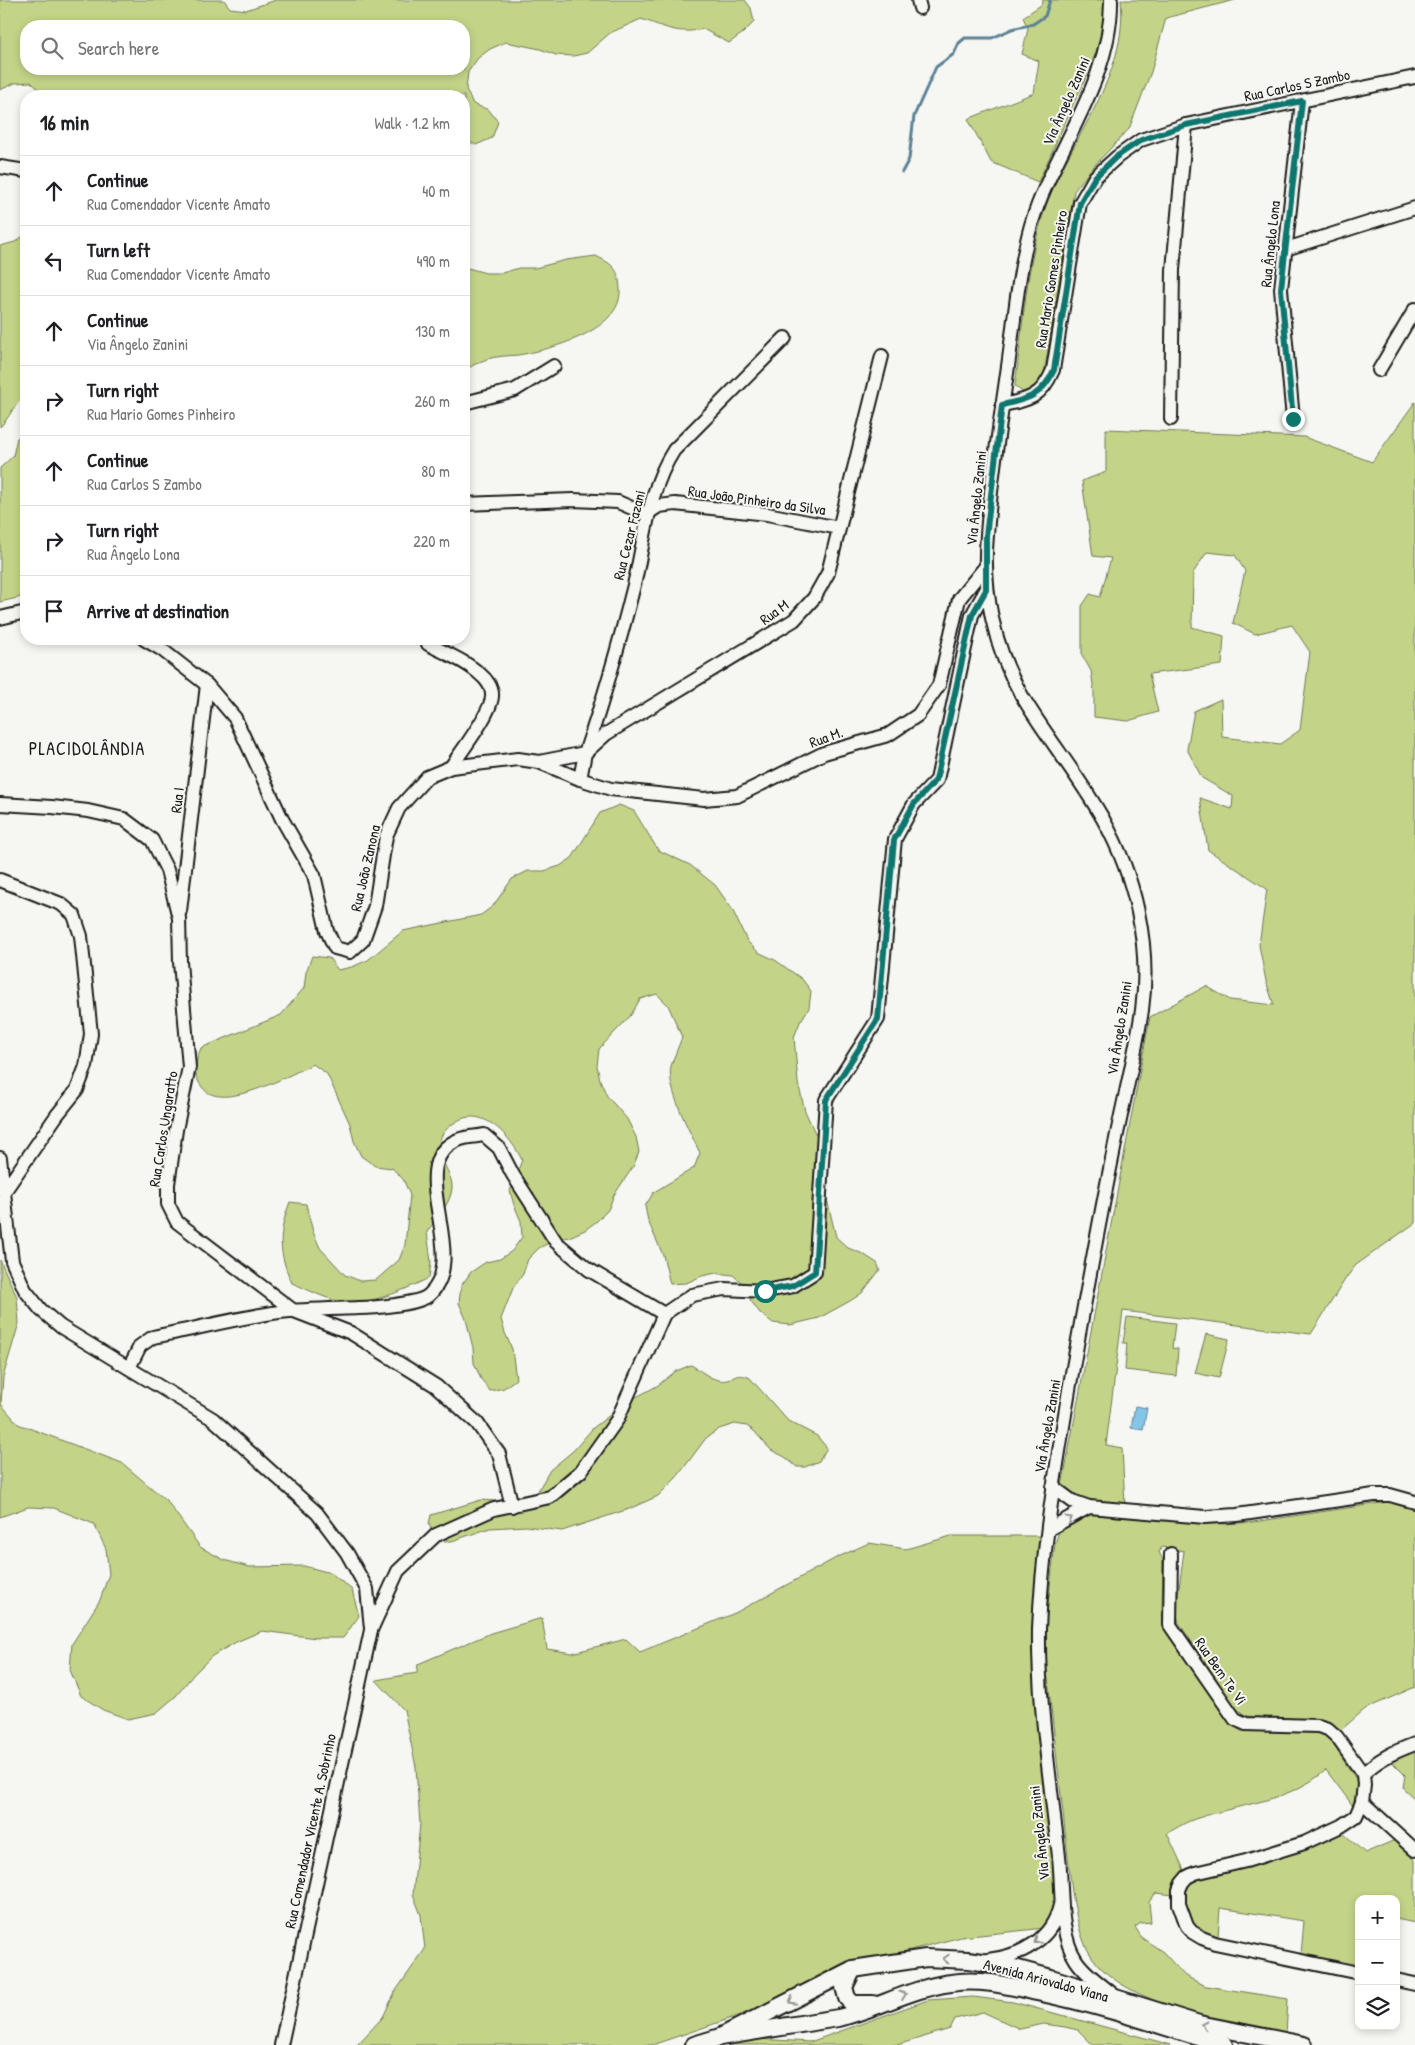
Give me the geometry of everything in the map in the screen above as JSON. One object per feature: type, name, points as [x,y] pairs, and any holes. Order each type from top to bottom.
[{"type":"main road","name":"Avenida Ariovaldo Viana","points":[[720,2037],[853,1969],[926,1958],[968,1960],[1003,1965],[1200,2024],[1304,2045]]},
{"type":"main road","points":[[853,1969],[844,1987],[847,1998],[853,2004],[859,2005],[881,2003]]},
{"type":"main road","name":"Avenida Ariovaldo Viana","points":[[720,2037],[857,2014],[881,2003],[922,1989],[952,1982],[1003,1984],[1106,2007],[1224,2045]]},
{"type":"main road","points":[[694,2045],[720,2037]]},
{"type":"street","name":"Via Ângelo Zanini","points":[[1111,0],[1112,23],[1098,72],[1050,177],[1031,226],[1018,292],[1002,405],[986,536],[986,590],[999,645],[1021,694],[1101,815],[1115,842],[1136,901],[1143,953],[1142,1010],[1093,1250],[1053,1488],[1044,1562],[1039,1655],[1041,1698],[1060,1868],[1061,1900],[1068,1942],[1076,1961],[1119,2000]]},
{"type":"street","name":"Rua Carlos S Zambo","points":[[1186,125],[1415,77]]},
{"type":"street","name":"Rua Ângelo Lona","points":[[1293,419],[1281,289],[1302,101]]},
{"type":"street","name":"Rua Mario Gomes Pinheiro","points":[[1002,405],[1026,400],[1040,392],[1047,384],[1054,370],[1080,203],[1095,177],[1116,157],[1141,140],[1186,125]]},
{"type":"street","points":[[1171,420],[1173,270],[1186,125]]},
{"type":"street","points":[[0,167],[20,170]]},
{"type":"street","points":[[1286,249],[1415,208]]},
{"type":"street","points":[[1380,370],[1415,308]]},
{"type":"street","name":"Rua Cezar Fazani","points":[[585,753],[604,698],[632,592],[648,512],[668,459],[674,450],[785,338]]},
{"type":"street","name":"Rua M","points":[[585,753],[606,734],[794,620],[814,598],[828,573],[882,356]]},
{"type":"street","points":[[470,401],[515,390],[554,366]]},
{"type":"street","points":[[470,504],[573,500],[618,502],[641,512],[648,512]]},
{"type":"street","name":"Rua João Pinheiro da Silva","points":[[648,512],[659,506],[675,504],[767,514],[839,528]]},
{"type":"street","name":"Rua M.","points":[[580,779],[611,789],[685,797],[737,796],[824,753],[888,735],[918,715],[939,686],[959,599],[986,566]]},
{"type":"street","points":[[371,1630],[398,1571],[436,1535],[494,1508],[512,1506],[550,1496],[580,1471],[617,1420],[664,1314],[692,1295],[724,1289],[765,1291],[793,1286],[815,1272],[826,1100],[878,1019],[894,840],[914,804],[936,780],[972,615],[986,590]]},
{"type":"street","points":[[0,618],[20,613]]},
{"type":"street","name":"Rua João Zanona","points":[[154,645],[207,685],[235,718],[282,819],[314,875],[327,931],[335,948],[350,952],[363,940],[375,906],[386,836],[399,808],[427,777],[451,767],[518,759],[539,762],[580,779]]},
{"type":"street","points":[[430,645],[482,675],[488,682],[492,694],[490,707],[485,716],[451,767]]},
{"type":"street","name":"Rua I","points":[[179,918],[207,685]]},
{"type":"street","points":[[539,762],[585,753],[580,779]]},
{"type":"street","name":"Rua Carlos Ungaratto","points":[[0,804],[88,811],[124,819],[152,840],[167,870],[179,918],[180,962],[189,1067],[176,1130],[168,1184],[168,1204],[177,1222],[294,1311],[351,1333],[436,1386],[477,1423],[499,1454],[512,1506]]},
{"type":"street","points":[[0,880],[61,904],[74,915],[82,936],[91,1034],[86,1066],[77,1090],[57,1115],[4,1192]]},
{"type":"street","points":[[129,1368],[140,1346],[153,1337],[294,1311],[384,1307],[428,1297],[440,1282],[446,1260],[435,1182],[435,1162],[442,1151],[458,1140],[484,1135],[499,1148],[513,1175],[556,1242],[588,1269],[664,1314]]},
{"type":"street","points":[[0,1158],[12,1261],[25,1290],[40,1310],[61,1327],[213,1419],[317,1513],[347,1553],[367,1589],[371,1630]]},
{"type":"street","points":[[1053,1488],[1072,1501],[1088,1507],[1205,1517],[1237,1516],[1374,1495],[1390,1495],[1415,1502]]},
{"type":"street","points":[[1049,1529],[1088,1507]]},
{"type":"street","name":"Rua Bem Te Vi","points":[[1171,1554],[1170,1625],[1235,1718],[1246,1724],[1318,1726],[1328,1729],[1337,1737],[1363,1774]]},
{"type":"street","name":"Rua Comendador Vicente A. Sobrinho","points":[[283,2043],[371,1630]]},
{"type":"street","points":[[1355,1972],[1202,1938],[1192,1932],[1182,1917],[1179,1904],[1179,1890],[1187,1877],[1195,1873],[1246,1861],[1304,1843],[1342,1826],[1356,1816],[1362,1802],[1363,1774],[1373,1764],[1400,1749],[1415,1744]]},
{"type":"street","points":[[1362,1802],[1415,1850]]},
{"type":"street","name":"Via Ângelo Zanini","points":[[968,1960],[997,1959],[1026,1949],[1042,1937],[1054,1923],[1061,1900]]},
{"type":"street","points":[[1400,1981],[1415,1984]]},
{"type":"green space","points":[[0,0],[224,0],[230,8],[246,10],[276,0],[745,0],[751,8],[754,22],[729,43],[703,29],[679,31],[641,19],[610,33],[587,53],[573,56],[556,55],[540,49],[506,42],[490,49],[478,58],[470,69],[470,20],[20,20],[20,75],[468,75],[466,90],[40,90],[31,82],[15,83],[0,90]]},
{"type":"green space","points":[[1043,0],[1104,0],[1104,14],[1099,41],[1090,67],[1038,182],[991,162],[968,119],[1034,93],[1039,61],[1022,54],[1028,29],[1023,17],[1041,5]]},
{"type":"green space","points":[[1121,0],[1235,0],[1166,18],[1151,72],[1129,129],[1092,168],[1074,191],[1044,374],[1037,385],[1027,394],[1015,386],[1026,295],[1039,228],[1056,181],[1096,106],[1107,81],[1116,55],[1121,28]]},
{"type":"green space","points":[[470,98],[473,104],[489,110],[498,122],[492,138],[476,145],[470,142]]},
{"type":"green space","points":[[20,238],[20,401],[0,427],[0,246],[15,242]]},
{"type":"green space","points":[[596,256],[614,268],[617,272],[620,290],[617,304],[609,317],[597,327],[564,343],[518,355],[487,359],[470,367],[470,269],[486,273],[502,273],[519,268],[535,268],[566,260]]},
{"type":"green space","points":[[1415,402],[1415,1223],[1356,1265],[1311,1334],[1123,1311],[1106,1445],[1122,1448],[1125,1505],[1083,1500],[1062,1486],[1150,1017],[1206,986],[1230,1000],[1274,1005],[1266,981],[1259,945],[1267,889],[1208,850],[1200,798],[1232,809],[1233,796],[1202,778],[1187,749],[1194,711],[1221,699],[1222,737],[1280,744],[1300,730],[1310,652],[1292,625],[1255,634],[1233,623],[1245,571],[1235,555],[1207,552],[1193,573],[1192,627],[1224,636],[1222,665],[1149,674],[1158,712],[1128,721],[1094,717],[1094,691],[1091,671],[1082,655],[1082,606],[1090,594],[1100,597],[1111,558],[1093,556],[1082,481],[1106,472],[1106,429],[1304,437],[1372,462]]},
{"type":"green space","points":[[20,437],[20,597],[0,602],[0,468],[13,456],[17,438]]},
{"type":"green space","points":[[619,805],[634,811],[658,850],[690,865],[715,885],[732,909],[747,941],[758,952],[775,960],[802,979],[811,991],[809,1008],[800,1022],[794,1037],[798,1083],[805,1111],[827,1159],[825,1191],[836,1237],[848,1248],[863,1254],[877,1263],[880,1270],[862,1293],[850,1301],[819,1318],[790,1325],[773,1323],[760,1313],[751,1301],[744,1285],[733,1275],[716,1273],[702,1276],[686,1283],[670,1284],[663,1255],[648,1221],[645,1206],[654,1192],[694,1168],[700,1153],[675,1098],[670,1075],[671,1066],[682,1037],[668,1005],[657,994],[640,999],[631,1015],[599,1049],[597,1066],[600,1080],[607,1096],[627,1119],[636,1137],[639,1152],[633,1167],[614,1195],[608,1210],[597,1221],[585,1230],[569,1237],[555,1240],[539,1248],[528,1259],[523,1274],[513,1288],[501,1319],[512,1349],[516,1379],[504,1388],[490,1391],[481,1379],[474,1363],[473,1348],[466,1319],[459,1303],[461,1286],[471,1272],[486,1262],[500,1259],[512,1251],[522,1237],[521,1221],[510,1191],[522,1160],[511,1142],[494,1125],[475,1117],[465,1118],[448,1128],[442,1135],[439,1147],[452,1182],[452,1188],[446,1206],[427,1232],[431,1262],[429,1278],[397,1292],[374,1299],[351,1302],[333,1300],[292,1283],[287,1272],[281,1243],[283,1224],[290,1202],[306,1204],[313,1232],[320,1248],[345,1275],[360,1281],[376,1280],[399,1260],[405,1245],[410,1195],[403,1179],[392,1168],[375,1166],[361,1156],[354,1141],[350,1124],[327,1074],[313,1064],[273,1083],[240,1094],[224,1096],[211,1094],[202,1087],[196,1073],[197,1059],[201,1048],[281,1015],[304,988],[306,972],[312,956],[329,958],[338,970],[352,967],[368,960],[403,931],[481,915],[493,906],[512,879],[528,871],[544,871],[560,866],[572,858],[600,813]]},
{"type":"green space","points":[[0,1260],[17,1297],[19,1323],[3,1377],[1,1404],[18,1424],[122,1463],[167,1501],[200,1547],[224,1560],[249,1567],[304,1566],[331,1573],[352,1590],[359,1616],[343,1638],[316,1638],[262,1631],[236,1642],[212,1656],[176,1696],[156,1713],[128,1719],[103,1710],[81,1696],[70,1670],[72,1644],[100,1600],[109,1574],[106,1549],[94,1524],[54,1508],[28,1507],[0,1517]]},
{"type":"green space","points":[[1127,1317],[1175,1323],[1172,1348],[1178,1349],[1176,1376],[1125,1370],[1127,1343],[1123,1343]]},
{"type":"green space","points":[[1206,1334],[1229,1339],[1219,1378],[1195,1373]]},
{"type":"green space","points":[[691,1365],[716,1379],[728,1380],[740,1375],[750,1378],[788,1421],[817,1436],[827,1448],[819,1461],[805,1467],[797,1467],[785,1457],[771,1450],[747,1426],[735,1424],[719,1429],[706,1438],[677,1477],[658,1496],[629,1509],[562,1531],[526,1526],[490,1528],[452,1541],[444,1541],[432,1532],[429,1524],[431,1515],[481,1500],[508,1502],[536,1494],[550,1470],[574,1450],[593,1428],[627,1402],[657,1386],[676,1371]]},
{"type":"green space","points":[[1388,1502],[1415,1507],[1415,1687],[1365,1709],[1341,1730],[1329,1722],[1246,1716],[1236,1708],[1179,1623],[1176,1611],[1184,1551],[1162,1547],[1159,1552],[1163,1560],[1162,1610],[1163,1623],[1167,1634],[1230,1724],[1241,1731],[1322,1733],[1328,1737],[1358,1782],[1353,1806],[1326,1770],[1312,1781],[1297,1789],[1265,1800],[1194,1819],[1167,1833],[1185,1872],[1174,1895],[1156,1893],[1149,1902],[1151,1922],[1141,1923],[1135,1927],[1142,1938],[1163,1952],[1185,1976],[1206,1986],[1288,1999],[1286,2035],[1181,2010],[1128,1988],[1108,1974],[1092,1957],[1084,1942],[1072,1892],[1046,1663],[1046,1621],[1055,1544],[1059,1531],[1090,1512],[1225,1524],[1253,1522]]},
{"type":"green space","points":[[951,1536],[1042,1536],[1033,1610],[1032,1651],[1055,1871],[1053,1908],[1045,1928],[961,1937],[868,1961],[758,2009],[652,2045],[357,2045],[383,2017],[395,1992],[425,1949],[421,1915],[413,1894],[420,1824],[416,1767],[404,1710],[376,1680],[417,1673],[418,1664],[491,1633],[542,1618],[547,1649],[572,1653],[626,1639],[640,1652],[735,1613],[836,1558],[869,1543],[906,1549]]},
{"type":"green space","points":[[1415,1751],[1415,1799],[1403,1788],[1405,1775],[1390,1760]]},
{"type":"green space","points":[[1343,1833],[1365,1853],[1395,1840],[1415,1860],[1415,1923],[1400,1920],[1400,1895],[1355,1895],[1355,1964],[1301,1955],[1304,1921],[1220,1908],[1218,1937],[1193,1928],[1183,1901],[1187,1882],[1196,1876],[1259,1863],[1305,1850]]},
{"type":"green space","points":[[973,1997],[1013,2002],[1171,2045],[1093,2045],[1078,2030],[1044,2024],[1020,2029],[983,2012],[955,2019],[950,2029],[897,2045],[701,2045],[720,2037],[810,2042],[928,2000]]},
{"type":"water","points":[[1135,1406],[1147,1408],[1143,1430],[1131,1428]]},
{"type":"waterway","points":[[902,172],[909,159],[914,116],[936,67],[954,54],[959,43],[965,38],[992,38],[1012,29],[1033,24],[1045,16],[1050,0]]},
{"type":"district","name":"PLACIDOLÂNDIA","points":[[87,748]]},
{"type":"route","points":[[765,1291],[793,1286],[815,1272],[826,1100],[878,1019],[894,840],[914,804],[936,780],[972,615],[986,590],[986,536],[1002,405],[1026,400],[1040,392],[1047,384],[1054,370],[1080,203],[1095,177],[1116,157],[1141,140],[1186,125],[1302,101],[1281,289],[1293,419]]}]
